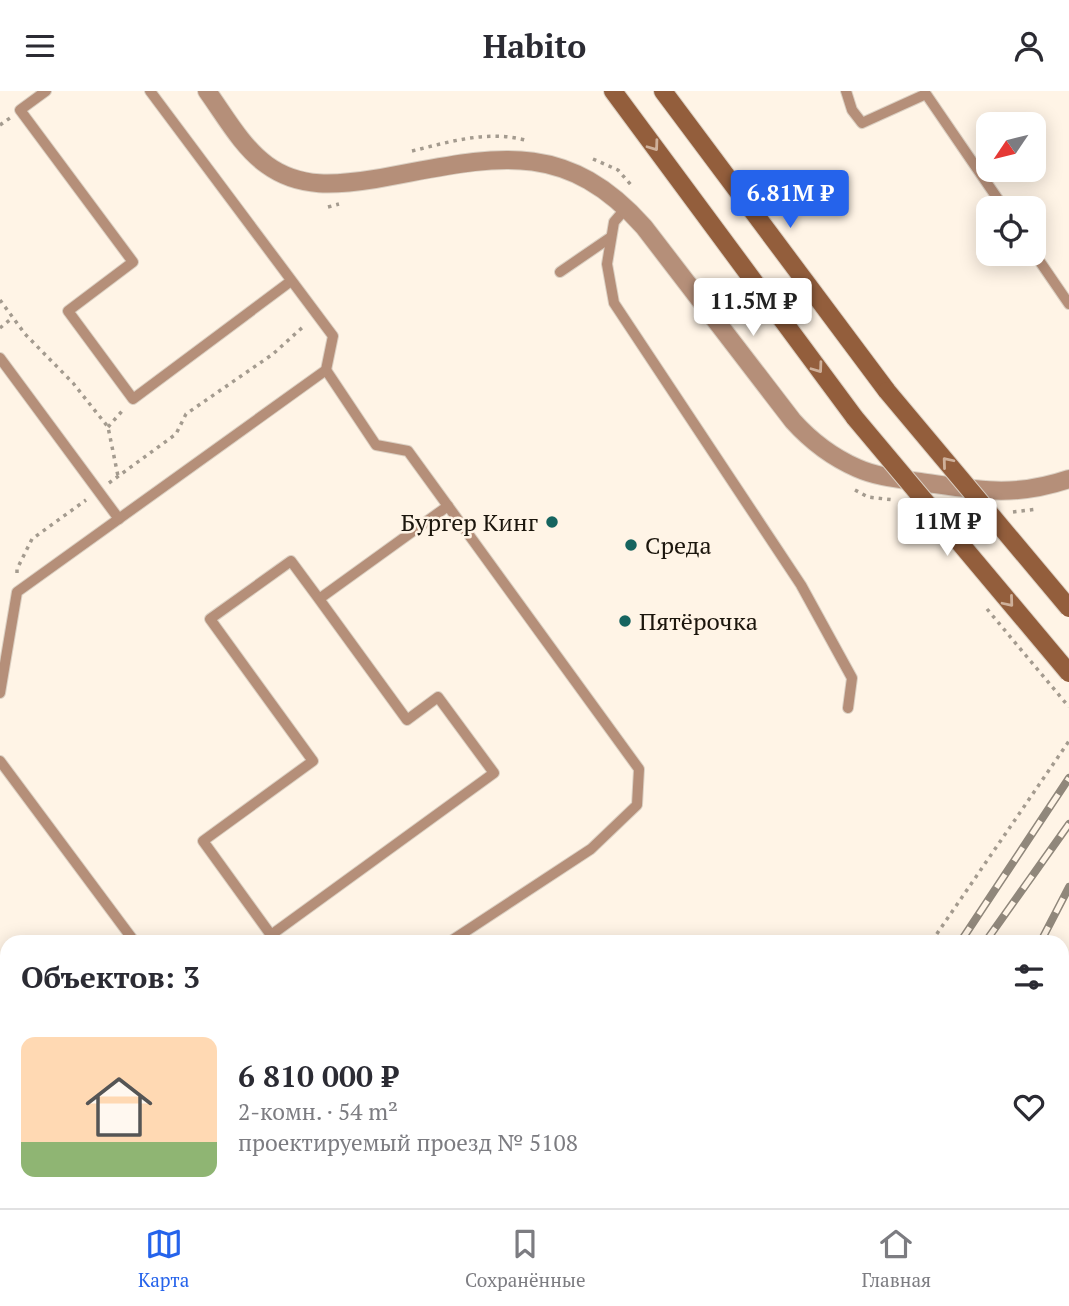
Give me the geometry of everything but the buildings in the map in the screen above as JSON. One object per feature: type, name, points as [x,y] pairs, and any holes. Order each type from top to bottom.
[{"type":"main road","points":[[613,91],[855,418],[1069,673]]},
{"type":"main road","points":[[663,91],[887,391],[1069,608]]},
{"type":"street","points":[[207,91],[252,153],[269,167],[308,183],[349,183],[477,161],[506,159],[530,160],[580,175],[619,201],[644,227],[809,439],[859,469],[888,477],[990,492],[1048,486],[1069,479]]},
{"type":"lane","points":[[46,91],[20,110],[133,263],[68,311],[133,399],[291,281]]},
{"type":"lane","points":[[0,693],[17,592],[326,370],[333,336],[150,91]]},
{"type":"lane","points":[[845,91],[852,110],[862,123],[926,94],[996,196]]},
{"type":"lane","points":[[626,208],[614,222],[607,264],[614,303],[800,585],[852,678],[848,708]]},
{"type":"lane","points":[[560,272],[611,237]]},
{"type":"lane","points":[[1043,266],[1069,305]]},
{"type":"lane","points":[[0,358],[118,519]]},
{"type":"lane","points":[[326,370],[376,445],[408,451],[639,769],[638,805],[591,849],[460,935]]},
{"type":"lane","points":[[319,599],[448,506]]},
{"type":"lane","points":[[291,561],[319,599],[407,720],[438,697],[494,773],[271,935],[202,841],[313,761],[210,619],[291,561]]},
{"type":"lane","points":[[0,761],[130,935]]},
{"type":"path","points":[[405,152],[468,138],[508,136],[532,142]]},
{"type":"path","points":[[592,158],[618,170],[634,188]]},
{"type":"path","points":[[328,207],[340,204]]},
{"type":"path","points":[[0,300],[25,334],[73,383],[108,428],[118,476]]},
{"type":"path","points":[[17,592],[17,569],[32,539],[176,435],[186,414],[273,353],[295,332],[318,316]]},
{"type":"path","points":[[0,328],[12,318]]},
{"type":"path","points":[[108,428],[133,399]]},
{"type":"path","points":[[848,486],[868,496],[895,500]]},
{"type":"path","points":[[1002,513],[1041,508]]},
{"type":"path","points":[[936,935],[1069,741]]},
{"type":"railway","points":[[965,935],[1069,778]]},
{"type":"railway","points":[[990,935],[1069,824]]},
{"type":"railway","points":[[1044,935],[1069,887]]},
{"type":"place","name":"Бургер Кинг","points":[[552,522]]},
{"type":"place","name":"Среда","points":[[631,545]]},
{"type":"place","name":"Пятёрочка","points":[[625,621]]}]
